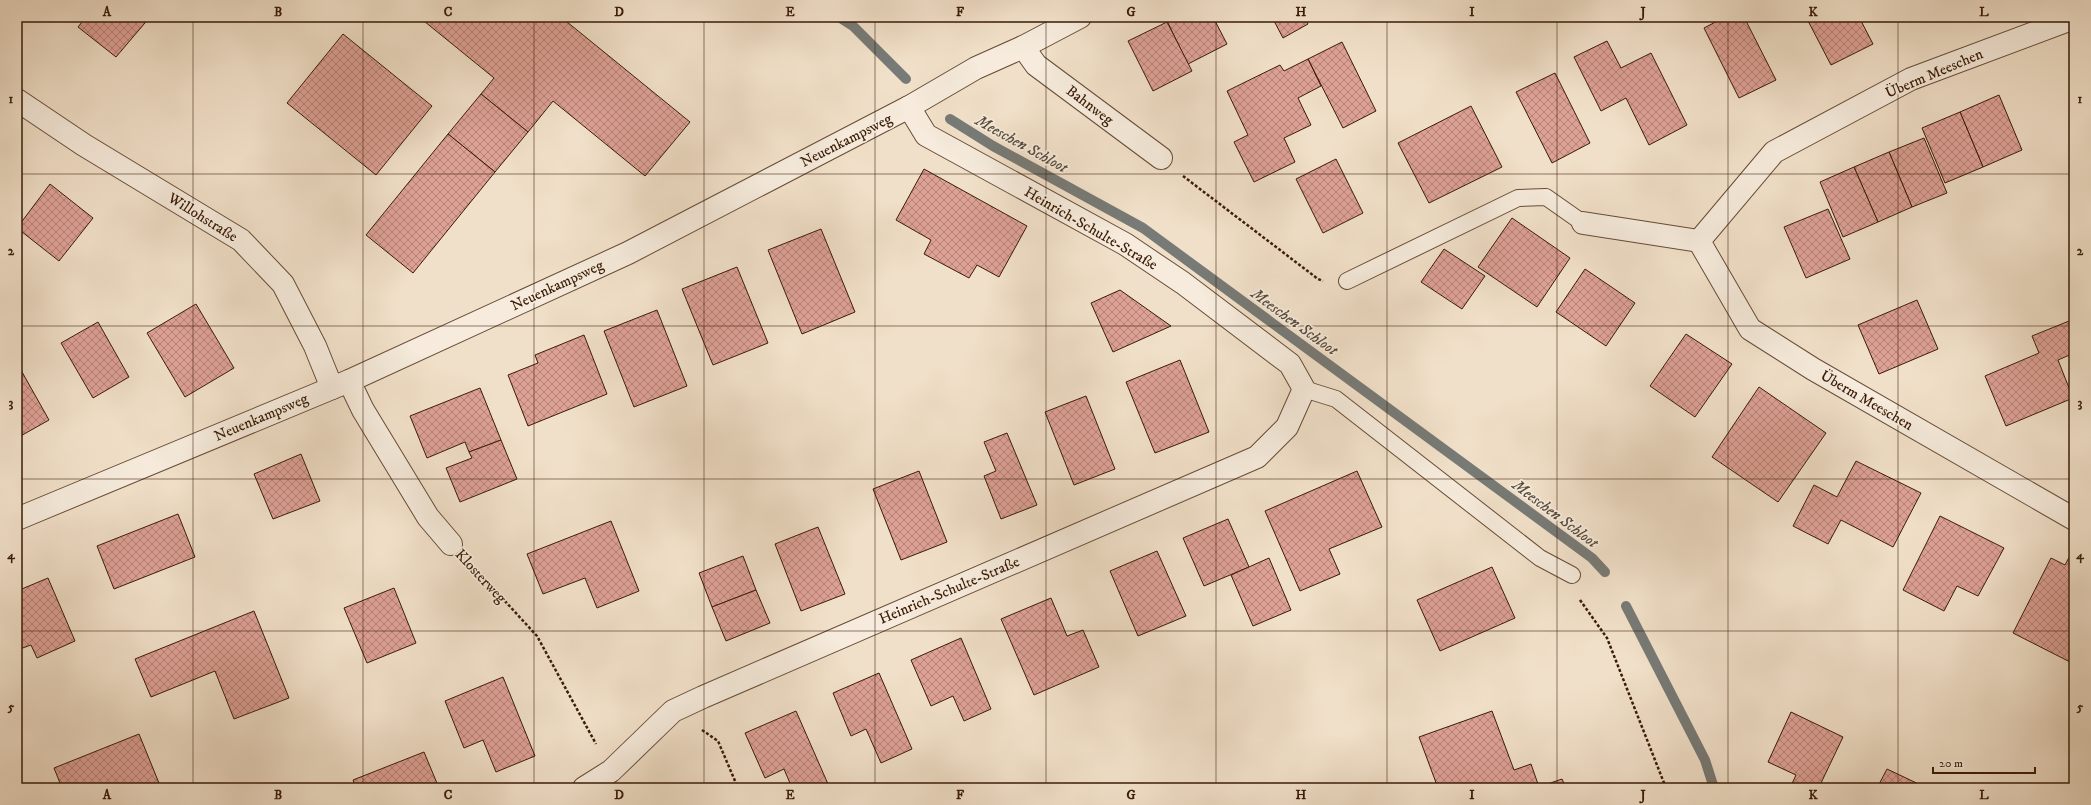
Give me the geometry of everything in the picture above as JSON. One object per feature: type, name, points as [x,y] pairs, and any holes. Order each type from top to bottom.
[{"type":"street","name":"Neuenkampsweg","points":[[17,519],[340,385],[628,253],[909,107],[976,68],[1023,47],[1080,17]]},
{"type":"street","name":"Überm Meeschen","points":[[2074,18],[1911,79],[1774,152],[1699,241],[1750,329],[1820,373],[2074,519]]},
{"type":"street","name":"Bahnweg","points":[[1023,47],[1036,65],[1161,158]]},
{"type":"street","name":"Willohstraße","points":[[17,100],[84,144],[241,240],[283,284],[315,346],[340,385]]},
{"type":"street","name":"Heinrich-Schulte-Straße","points":[[584,788],[611,771],[673,711],[1257,457],[1287,427],[1304,389],[1290,364],[1183,283],[1125,244],[926,135],[909,107]]},
{"type":"street","points":[[1583,223],[1699,241]]},
{"type":"street","name":"Klosterweg","points":[[340,385],[363,410],[428,517],[451,544]]},
{"type":"lane","points":[[1347,281],[1518,198],[1546,197],[1583,223]]},
{"type":"lane","points":[[1304,389],[1336,399],[1540,558],[1572,576]]},
{"type":"path","points":[[1161,158],[1318,279],[1338,286],[1347,281]]},
{"type":"path","name":"Klosterweg","points":[[451,544],[537,636],[611,771]]},
{"type":"path","points":[[1572,576],[1578,596],[1607,638],[1666,788]]},
{"type":"path","points":[[673,711],[718,741],[738,788]]},
{"type":"building","points":[[86,17],[150,17],[116,57],[78,27]]},
{"type":"building","points":[[419,17],[526,17],[532,22],[536,17],[561,17],[690,122],[645,176],[553,101],[528,132],[481,94],[494,78]]},
{"type":"building","points":[[1165,17],[1213,17],[1227,44],[1188,64]]},
{"type":"building","points":[[1272,17],[1304,17],[1308,24],[1283,38]]},
{"type":"building","points":[[1725,17],[1744,17],[1776,80],[1739,98],[1704,28]]},
{"type":"building","points":[[1806,17],[1859,17],[1873,44],[1831,65]]},
{"type":"building","points":[[1167,22],[1192,71],[1153,91],[1128,41]]},
{"type":"building","points":[[343,34],[432,106],[376,175],[287,103]]},
{"type":"building","points":[[1607,41],[1621,68],[1651,53],[1687,125],[1649,145],[1626,98],[1601,111],[1574,57]]},
{"type":"building","points":[[1342,42],[1376,111],[1343,128],[1308,59]]},
{"type":"building","points":[[1308,59],[1321,86],[1298,98],[1311,125],[1284,138],[1295,162],[1254,182],[1234,142],[1248,135],[1227,91],[1280,65],[1284,71]]},
{"type":"building","points":[[1555,73],[1590,143],[1552,163],[1516,92]]},
{"type":"building","points":[[481,94],[528,132],[495,172],[448,134]]},
{"type":"building","points":[[1999,95],[2022,150],[1983,167],[1960,112]]},
{"type":"building","points":[[1471,106],[1502,167],[1429,203],[1398,143]]},
{"type":"building","points":[[1960,112],[1983,167],[1945,183],[1922,128]]},
{"type":"building","points":[[448,134],[495,172],[413,273],[366,235]]},
{"type":"building","points":[[1924,138],[1947,193],[1912,207],[1889,152]]},
{"type":"building","points":[[1889,152],[1912,207],[1878,222],[1854,167]]},
{"type":"building","points":[[1336,159],[1363,213],[1323,233],[1296,179]]},
{"type":"building","points":[[1854,167],[1878,222],[1843,237],[1820,182]]},
{"type":"building","points":[[924,169],[1027,226],[999,277],[977,265],[969,278],[924,254],[931,240],[896,220]]},
{"type":"building","points":[[50,184],[93,218],[59,261],[17,228]]},
{"type":"building","points":[[1828,209],[1850,259],[1806,278],[1784,227]]},
{"type":"building","points":[[1512,218],[1570,258],[1537,307],[1478,267]]},
{"type":"building","points":[[821,229],[855,312],[802,334],[768,250]]},
{"type":"building","points":[[1444,249],[1485,276],[1462,309],[1421,282]]},
{"type":"building","points":[[737,267],[768,343],[713,365],[682,289]]},
{"type":"building","points":[[1585,269],[1635,303],[1606,346],[1556,312]]},
{"type":"building","points":[[1120,290],[1171,326],[1113,352],[1091,303]]},
{"type":"building","points":[[1917,300],[1938,349],[1879,374],[1858,325]]},
{"type":"building","points":[[196,304],[234,368],[185,397],[147,333]]},
{"type":"building","points":[[657,310],[687,386],[634,407],[604,331]]},
{"type":"building","points":[[2074,319],[2074,353],[2058,360],[2073,398],[2006,426],[1985,376],[2039,353],[2032,336]]},
{"type":"building","points":[[98,322],[129,377],[93,398],[61,343]]},
{"type":"building","points":[[1686,334],[1732,364],[1695,417],[1650,386]]},
{"type":"building","points":[[584,335],[607,394],[528,426],[508,375],[538,363],[535,355]]},
{"type":"building","points":[[1180,360],[1209,432],[1155,453],[1126,382]]},
{"type":"building","points":[[17,363],[49,420],[17,438]]},
{"type":"building","points":[[1759,387],[1826,433],[1778,502],[1712,457]]},
{"type":"building","points":[[480,388],[501,440],[469,452],[465,442],[427,458],[410,416]]},
{"type":"building","points":[[1086,396],[1115,469],[1074,485],[1045,412]]},
{"type":"building","points":[[1007,433],[1037,505],[1001,519],[984,476],[996,471],[984,442]]},
{"type":"building","points":[[501,440],[517,479],[460,502],[446,468],[472,458],[469,452]]},
{"type":"building","points":[[301,454],[320,501],[273,519],[254,474]]},
{"type":"building","points":[[1856,461],[1921,493],[1893,547],[1841,520],[1828,544],[1793,526],[1814,485],[1837,497]]},
{"type":"building","points":[[919,471],[947,542],[901,560],[873,489]]},
{"type":"building","points":[[1357,471],[1382,527],[1329,549],[1340,574],[1300,591],[1265,511]]},
{"type":"building","points":[[178,514],[195,557],[114,589],[97,546]]},
{"type":"building","points":[[1940,516],[2004,548],[1978,596],[1957,586],[1944,611],[1903,590]]},
{"type":"building","points":[[1228,519],[1249,567],[1204,586],[1183,538]]},
{"type":"building","points":[[611,521],[639,591],[597,608],[585,578],[543,594],[527,554]]},
{"type":"building","points":[[818,527],[845,594],[801,611],[775,544]]},
{"type":"building","points":[[2074,548],[2074,659],[2072,663],[2013,633],[2051,558],[2065,565]]},
{"type":"building","points":[[1157,551],[1186,616],[1138,636],[1110,571]]},
{"type":"building","points":[[743,556],[756,590],[712,607],[699,573]]},
{"type":"building","points":[[1269,558],[1291,610],[1253,626],[1231,575]]},
{"type":"building","points":[[1492,567],[1515,618],[1440,651],[1417,600]]},
{"type":"building","points":[[48,578],[75,641],[37,658],[31,645],[17,650],[17,591]]},
{"type":"building","points":[[394,588],[416,643],[367,663],[344,608]]},
{"type":"building","points":[[756,590],[770,623],[726,641],[712,607]]},
{"type":"building","points":[[1051,598],[1067,636],[1083,630],[1099,667],[1034,695],[1001,619]]},
{"type":"building","points":[[254,611],[289,698],[234,719],[215,671],[151,697],[135,659]]},
{"type":"building","points":[[961,638],[991,709],[964,721],[953,696],[931,706],[911,660]]},
{"type":"building","points":[[879,673],[912,749],[881,763],[866,729],[851,736],[833,693]]},
{"type":"building","points":[[503,677],[535,756],[496,772],[483,740],[464,748],[445,701]]},
{"type":"building","points":[[796,711],[828,784],[819,788],[792,788],[784,769],[765,778],[745,733]]},
{"type":"building","points":[[1492,711],[1514,770],[1531,764],[1539,787],[1562,779],[1566,788],[1438,788],[1419,737]]},
{"type":"building","points":[[1791,712],[1843,737],[1821,783],[1833,788],[1790,788],[1796,775],[1768,762]]},
{"type":"building","points":[[139,734],[161,788],[62,788],[54,768]]},
{"type":"building","points":[[424,752],[439,788],[356,788],[353,780]]},
{"type":"building","points":[[1887,769],[1927,788],[1877,788]]},
{"type":"building","points":[[712,783],[715,788],[700,788]]},
{"type":"waterway","name":"Meeschen Schloot","points":[[839,17],[853,26],[906,79]]},
{"type":"waterway","name":"Meeschen Schloot","points":[[950,119],[993,146],[1143,228],[1592,558],[1605,572]]},
{"type":"waterway","name":"Meeschen Schloot","points":[[1626,606],[1705,760],[1714,788]]}]
